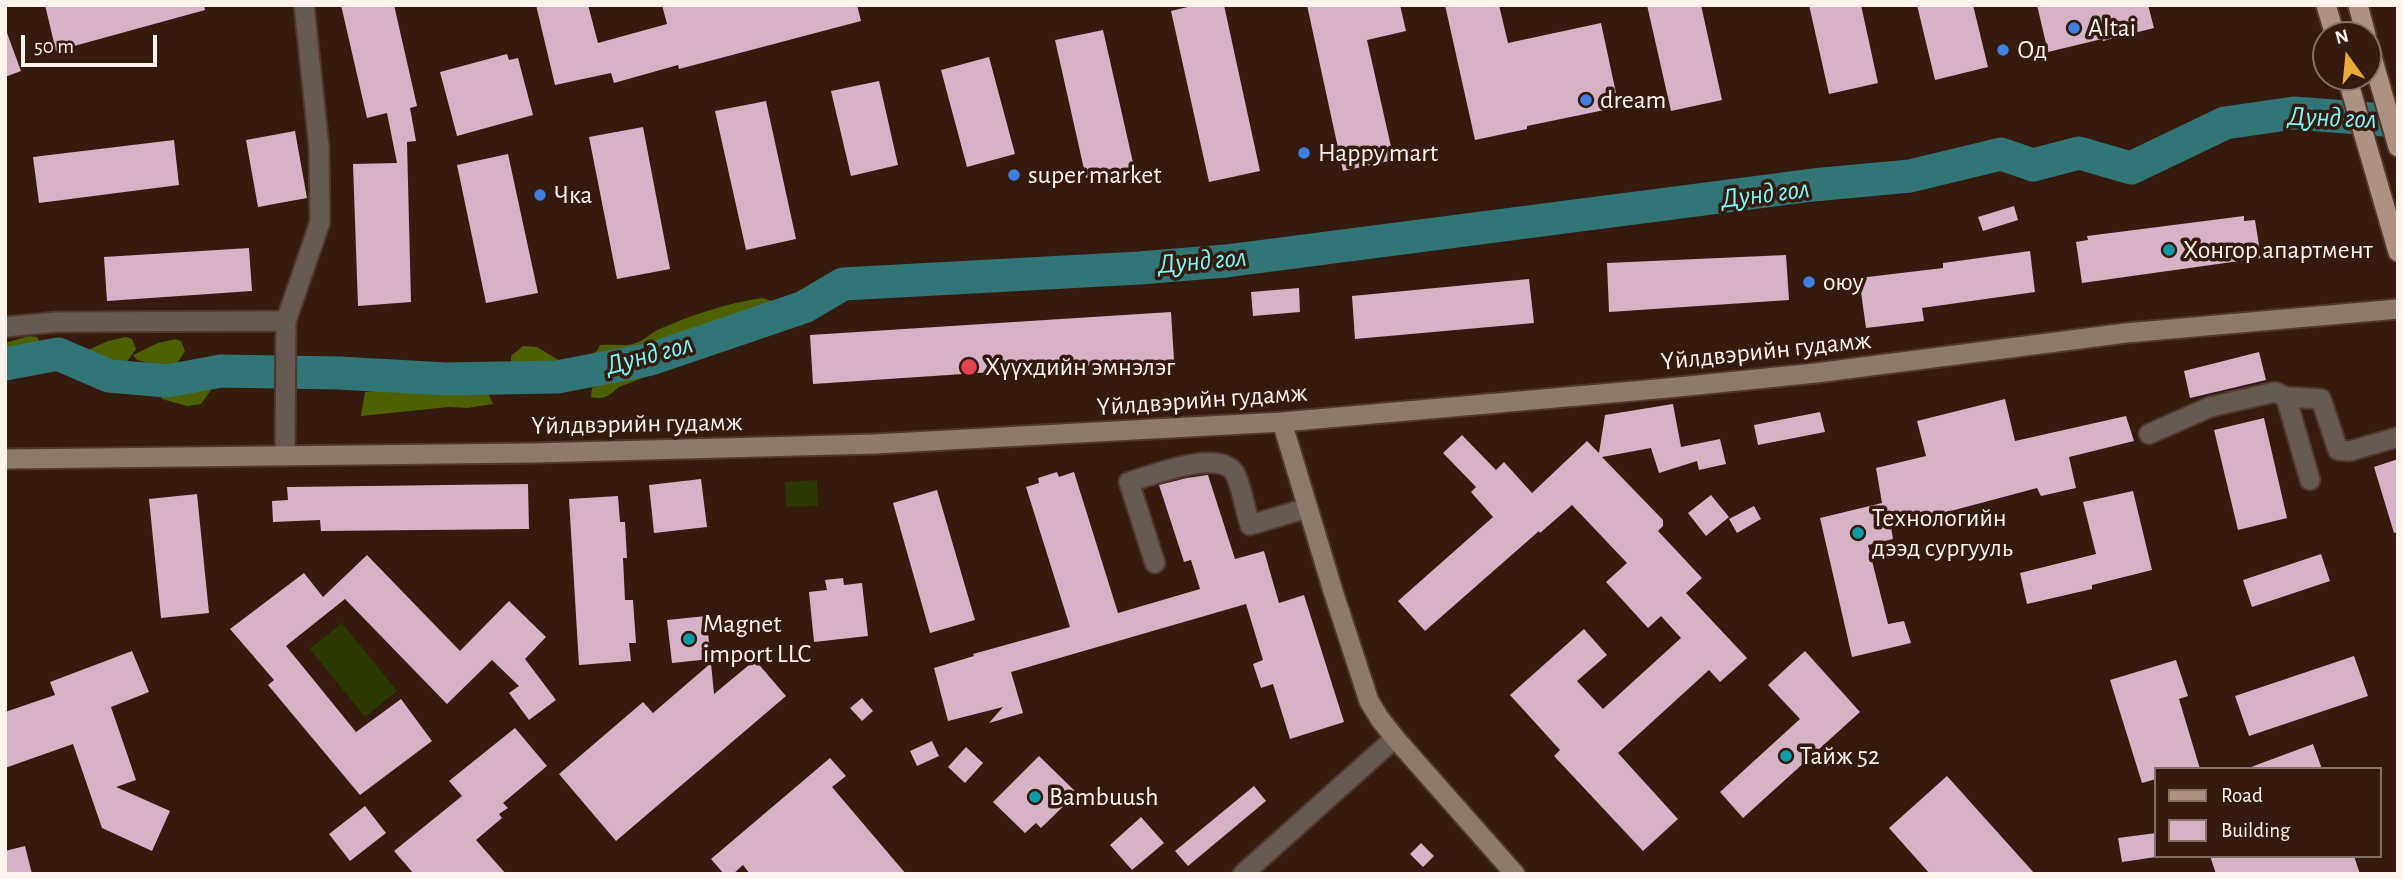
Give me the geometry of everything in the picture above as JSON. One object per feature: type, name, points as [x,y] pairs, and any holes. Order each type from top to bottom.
[{"type":"main road","points":[[2351,91],[2398,252]]},
{"type":"main road","points":[[2382,91],[2398,147]]},
{"type":"main road","name":"Yйлдвэрийн гудамж","points":[[5,459],[533,453],[874,444],[1282,422],[1708,384],[1816,373],[2126,333],[2398,309]]},
{"type":"main road","points":[[1282,422],[1369,701],[1395,738],[1515,874]]},
{"type":"street","points":[[285,455],[285,330],[320,222],[319,147],[304,5]]},
{"type":"street","points":[[5,327],[56,322],[285,330]]},
{"type":"street","points":[[2149,435],[2210,407],[2275,392],[2286,397],[2321,399],[2338,450],[2350,451],[2398,437]]},
{"type":"street","points":[[2286,397],[2310,480]]},
{"type":"street","points":[[1155,563],[1129,482],[1200,462],[1223,463],[1235,472],[1250,525],[1307,508]]},
{"type":"street","points":[[1243,874],[1395,738]]},
{"type":"green space","points":[[762,298],[775,302],[774,310],[728,324],[714,333],[594,367],[586,366],[590,355],[597,351],[600,345],[633,344],[658,330],[699,314]]},
{"type":"green space","points":[[759,328],[729,345],[619,387],[606,396],[591,397],[592,388],[643,366]]},
{"type":"green space","points":[[29,336],[37,337],[41,343],[41,350],[37,354],[5,359],[5,343]]},
{"type":"green space","points":[[126,337],[132,339],[136,349],[126,363],[112,365],[87,358],[84,352],[108,341]]},
{"type":"green space","points":[[176,339],[181,341],[185,351],[176,365],[162,367],[137,360],[133,355],[158,343]]},
{"type":"green space","points":[[523,346],[537,347],[560,361],[561,368],[529,372],[511,367],[511,356]]},
{"type":"green space","points":[[201,378],[207,380],[211,390],[201,404],[187,406],[162,399],[159,393],[183,382]]},
{"type":"green space","points":[[456,382],[484,384],[493,404],[361,416],[365,392]]},
{"type":"green space","points":[[817,480],[818,506],[786,507],[785,482]]},
{"type":"green space","points":[[342,623],[397,691],[365,717],[310,649]]},
{"type":"building","points":[[45,5],[204,5],[205,10],[56,51]]},
{"type":"building","points":[[341,5],[394,5],[417,106],[410,108],[416,141],[407,142],[411,302],[358,306],[353,164],[397,163],[387,113],[367,118]]},
{"type":"building","points":[[536,5],[588,5],[598,43],[667,24],[662,5],[857,5],[861,21],[679,69],[678,65],[614,83],[611,73],[555,85]]},
{"type":"building","points":[[1196,5],[1224,5],[1260,171],[1209,182],[1171,11]]},
{"type":"building","points":[[1307,5],[1400,5],[1406,31],[1367,40],[1394,160],[1343,171]]},
{"type":"building","points":[[1445,5],[1499,5],[1508,43],[1601,23],[1619,107],[1475,140]]},
{"type":"building","points":[[1647,5],[1701,5],[1722,100],[1671,111]]},
{"type":"building","points":[[1809,5],[1861,5],[1878,83],[1829,94]]},
{"type":"building","points":[[1917,5],[1973,5],[1988,67],[1935,80]]},
{"type":"building","points":[[2037,5],[2148,5],[2154,28],[2048,52]]},
{"type":"building","points":[[1103,30],[1134,167],[1086,178],[1055,40]]},
{"type":"building","points":[[5,33],[21,71],[5,77]]},
{"type":"building","points":[[507,54],[509,60],[518,58],[533,115],[457,136],[440,72]]},
{"type":"building","points":[[989,57],[1015,154],[967,167],[941,70]]},
{"type":"building","points":[[879,81],[898,165],[851,176],[831,91]]},
{"type":"building","points":[[766,101],[796,239],[746,250],[715,111]]},
{"type":"building","points":[[643,127],[670,269],[617,279],[589,137]]},
{"type":"building","points":[[295,131],[307,198],[258,207],[246,140]]},
{"type":"building","points":[[174,140],[179,185],[39,203],[33,157]]},
{"type":"building","points":[[508,154],[538,293],[486,303],[457,165]]},
{"type":"building","points":[[2014,206],[2018,220],[1983,231],[1978,217]]},
{"type":"building","name":"Хонгор апартмент","points":[[2244,216],[2244,221],[2255,220],[2261,258],[2082,283],[2076,242],[2088,240],[2087,236]]},
{"type":"building","points":[[249,248],[252,291],[107,301],[104,257]]},
{"type":"building","points":[[2030,251],[2035,292],[1922,308],[1924,321],[1866,328],[1859,278],[1943,268],[1943,263]]},
{"type":"building","points":[[1786,255],[1789,300],[1609,312],[1607,263]]},
{"type":"building","points":[[1529,279],[1534,323],[1355,339],[1352,296]]},
{"type":"building","points":[[1299,288],[1300,312],[1253,316],[1251,292]]},
{"type":"building","points":[[1171,312],[1174,360],[813,384],[810,335]]},
{"type":"building","points":[[2259,352],[2266,380],[2190,398],[2184,371]]},
{"type":"building","name":"Технологийн дээд сургууль","points":[[2005,399],[2015,441],[2126,416],[2134,441],[2069,457],[2076,488],[2041,496],[2037,488],[1891,527],[1893,539],[1868,545],[1888,624],[1904,621],[1911,643],[1852,657],[1820,518],[1882,503],[1876,468],[1926,456],[1917,421]]},
{"type":"building","points":[[1673,404],[1681,447],[1720,439],[1726,464],[1699,470],[1697,461],[1659,473],[1651,448],[1602,457],[1663,520],[1663,526],[1658,531],[1702,578],[1686,593],[1747,658],[1720,682],[1709,670],[1618,753],[1678,819],[1643,851],[1554,756],[1560,750],[1510,695],[1584,629],[1607,655],[1577,681],[1603,709],[1681,638],[1661,616],[1648,628],[1606,582],[1627,563],[1572,505],[1425,631],[1398,601],[1493,517],[1471,492],[1476,487],[1443,453],[1462,435],[1496,470],[1504,462],[1532,493],[1587,441],[1599,453],[1605,415]]},
{"type":"building","points":[[1820,412],[1825,432],[1758,445],[1754,425]]},
{"type":"building","points":[[2264,418],[2287,518],[2238,530],[2214,430]]},
{"type":"building","points":[[2398,459],[2398,532],[2394,533],[2374,467]]},
{"type":"building","points":[[1057,472],[1059,477],[1074,472],[1118,613],[1200,589],[1191,560],[1184,562],[1159,485],[1208,475],[1235,559],[1264,551],[1279,603],[1304,595],[1344,722],[1290,739],[1273,684],[1261,688],[1253,664],[1263,660],[1246,604],[1011,672],[1023,713],[989,723],[1003,707],[948,721],[934,668],[974,656],[973,654],[1070,627],[1026,487],[1039,483],[1038,478]]},
{"type":"building","points":[[701,479],[707,527],[654,533],[649,485]]},
{"type":"building","points":[[528,484],[529,529],[321,531],[320,520],[273,522],[272,501],[288,500],[287,487]]},
{"type":"building","points":[[937,490],[975,620],[930,633],[893,503]]},
{"type":"building","points":[[2133,491],[2152,570],[2092,585],[2092,589],[2027,604],[2020,573],[2096,554],[2083,502]]},
{"type":"building","points":[[197,494],[209,613],[161,618],[149,499]]},
{"type":"building","points":[[1711,495],[1729,517],[1706,536],[1688,513]]},
{"type":"building","points":[[618,496],[620,522],[625,522],[625,600],[633,600],[636,643],[629,643],[631,661],[579,665],[569,499]]},
{"type":"building","points":[[1754,506],[1761,519],[1737,533],[1729,519]]},
{"type":"building","points":[[2321,554],[2330,581],[2252,607],[2243,580]]},
{"type":"building","points":[[367,555],[460,651],[509,601],[546,637],[525,659],[556,700],[529,720],[509,693],[519,686],[492,660],[447,704],[345,599],[286,646],[356,732],[401,699],[432,741],[360,795],[268,685],[274,680],[230,629],[304,573],[323,597]]},
{"type":"building","points":[[843,578],[844,585],[862,583],[868,636],[814,642],[809,592],[827,590],[825,580]]},
{"type":"building","name":"Magnet import LLC","points":[[706,616],[711,659],[672,663],[667,620]]},
{"type":"building","points":[[132,651],[149,692],[111,707],[136,780],[116,787],[170,811],[152,851],[102,828],[73,744],[5,768],[5,712],[55,695],[50,682]]},
{"type":"building","name":"Тайж 52","points":[[1805,651],[1860,712],[1743,818],[1720,792],[1800,719],[1768,685]]},
{"type":"building","points":[[2354,656],[2368,696],[2249,736],[2235,696]]},
{"type":"building","points":[[755,660],[786,696],[616,841],[559,774],[643,702],[653,713],[711,663],[714,694]]},
{"type":"building","points":[[2176,660],[2188,696],[2179,699],[2199,767],[2154,767],[2154,780],[2142,783],[2110,680]]},
{"type":"building","points":[[862,698],[873,711],[862,721],[850,708]]},
{"type":"building","points":[[515,728],[547,766],[503,803],[508,808],[499,814],[502,818],[476,840],[506,874],[414,874],[394,851],[462,796],[449,781]]},
{"type":"building","points":[[932,741],[939,756],[917,766],[910,751]]},
{"type":"building","points":[[2313,744],[2321,767],[2251,767]]},
{"type":"building","points":[[966,747],[983,763],[965,783],[948,767]]},
{"type":"building","name":"Bambuush","points":[[1039,756],[1077,793],[1041,828],[1036,823],[1025,833],[993,802]]},
{"type":"building","points":[[830,758],[846,776],[832,787],[906,874],[750,874],[743,865],[733,874],[724,874],[711,859]]},
{"type":"building","points":[[1947,776],[2035,874],[1930,874],[1889,828]]},
{"type":"building","points":[[1254,786],[1266,801],[1188,866],[1175,851]]},
{"type":"building","points":[[365,806],[386,833],[350,861],[329,834]]},
{"type":"building","points":[[1141,817],[1164,843],[1132,870],[1110,845]]},
{"type":"building","points":[[2154,833],[2154,857],[2122,862],[2118,838]]},
{"type":"building","points":[[1421,843],[1434,856],[1423,867],[1410,854]]},
{"type":"building","points":[[25,846],[32,874],[5,874],[5,851]]},
{"type":"building","points":[[2211,858],[2355,858],[2360,874],[2216,874]]},
{"type":"waterway","name":"Дунд гол","points":[[5,364],[58,354],[109,376],[167,381],[221,371],[339,373],[446,379],[557,377],[651,359],[804,307],[843,284],[1226,261],[1813,185],[1910,176],[2001,154],[2033,165],[2079,153],[2131,168],[2225,123],[2294,113],[2398,121]]},
{"type":"place","name":"Altai","points":[[2074,28]]},
{"type":"place","name":"Од","points":[[2003,50]]},
{"type":"place","name":"dream","points":[[1586,100]]},
{"type":"place","name":"Happy mart","points":[[1304,153]]},
{"type":"place","name":"super market","points":[[1014,175]]},
{"type":"place","name":"Чка","points":[[540,195]]},
{"type":"place","name":"Хонгор апартмент","points":[[2169,250]]},
{"type":"place","name":"оюу","points":[[1809,282]]},
{"type":"place","name":"Хүүхдийн эмнэлэг","points":[[969,367]]},
{"type":"place","name":"Технологийн дээд сургууль","points":[[1858,533]]},
{"type":"place","name":"Magnet import LLC","points":[[689,639]]},
{"type":"place","name":"Тайж 52","points":[[1786,756]]},
{"type":"place","name":"Bambuush","points":[[1035,797]]}]
